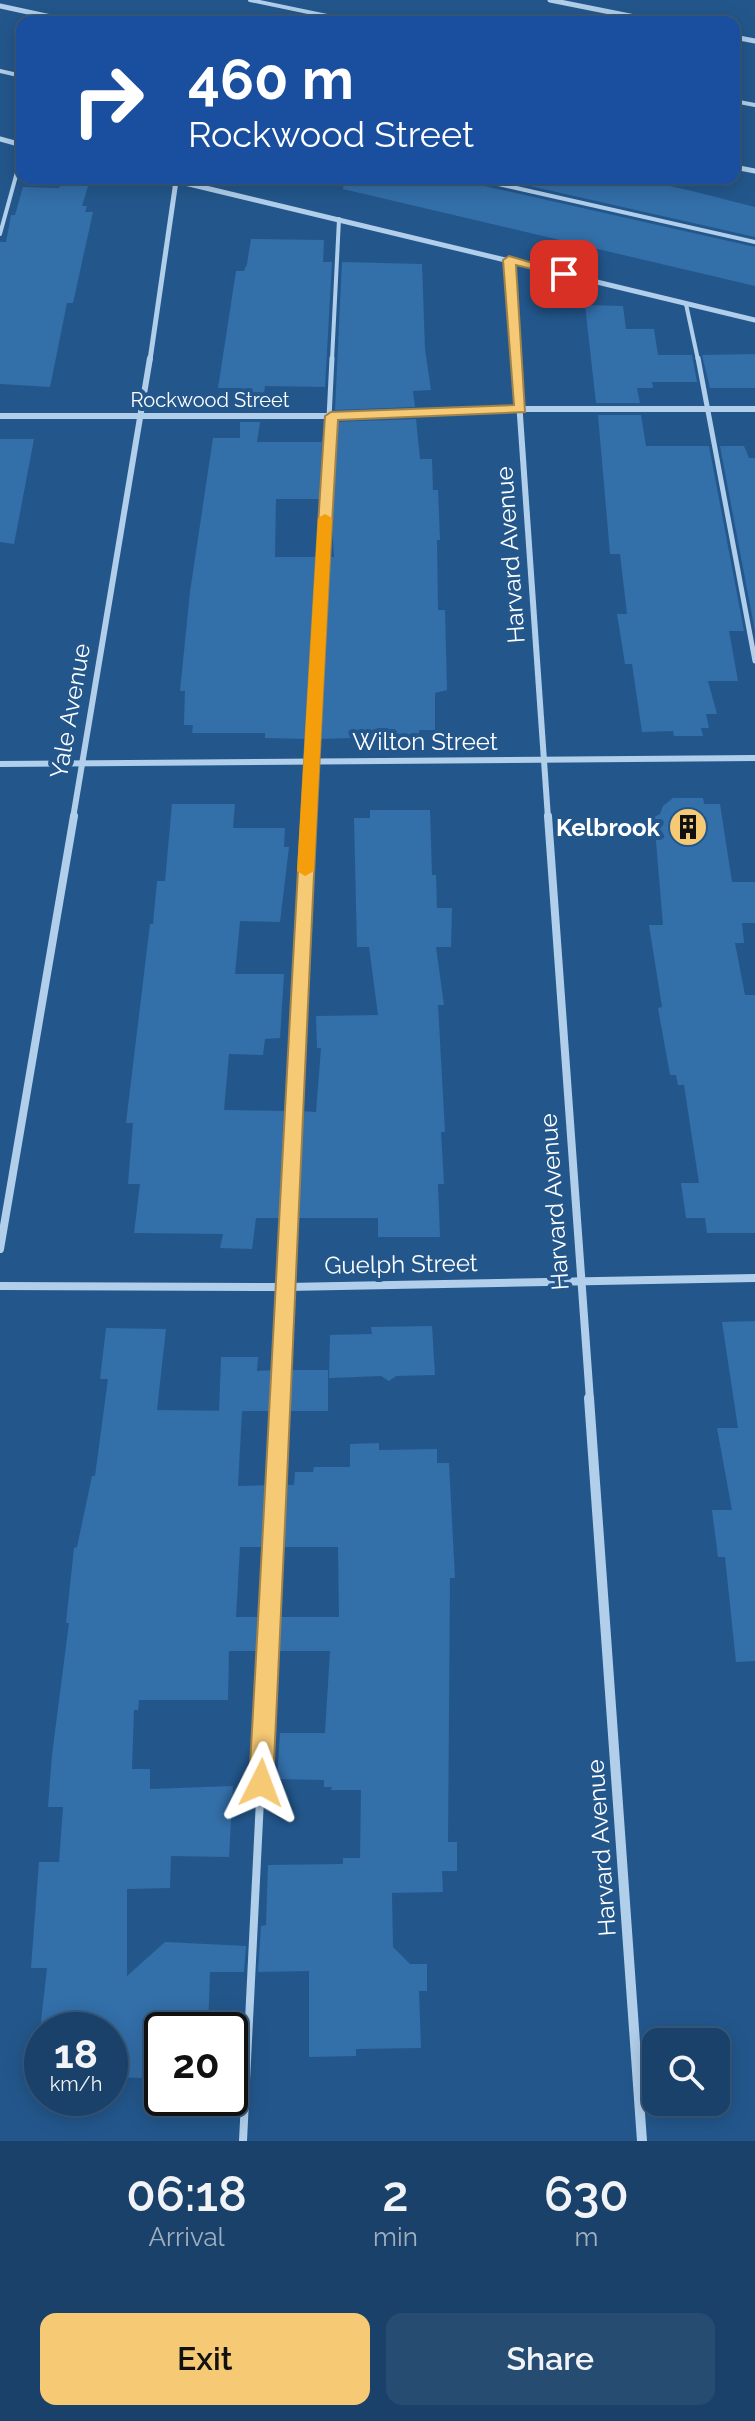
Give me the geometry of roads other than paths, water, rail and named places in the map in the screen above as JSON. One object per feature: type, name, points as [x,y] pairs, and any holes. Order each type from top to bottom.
[{"type":"street","points":[[550,0],[630,16]]},
{"type":"street","points":[[1,3],[51,16]]},
{"type":"street","name":"Yale Avenue","points":[[0,1249],[142,415],[176,184]]},
{"type":"street","points":[[189,184],[755,320]]},
{"type":"street","name":"Harvard Avenue","points":[[509,260],[642,2141]]},
{"type":"street","name":"Rockwood Street","points":[[0,416],[331,416],[520,409],[755,409]]},
{"type":"street","name":"Wilton Street","points":[[0,764],[755,758]]},
{"type":"street","name":"Guelph Street","points":[[0,1286],[287,1287],[755,1278]]},
{"type":"lane","points":[[250,0],[327,16]]},
{"type":"lane","points":[[0,234],[16,176]]},
{"type":"lane","points":[[499,184],[755,242]]},
{"type":"lane","points":[[243,2141],[339,219]]},
{"type":"lane","points":[[686,304],[709,409],[755,661]]},
{"type":"place","name":"Kelbrook","points":[[688,827]]}]
